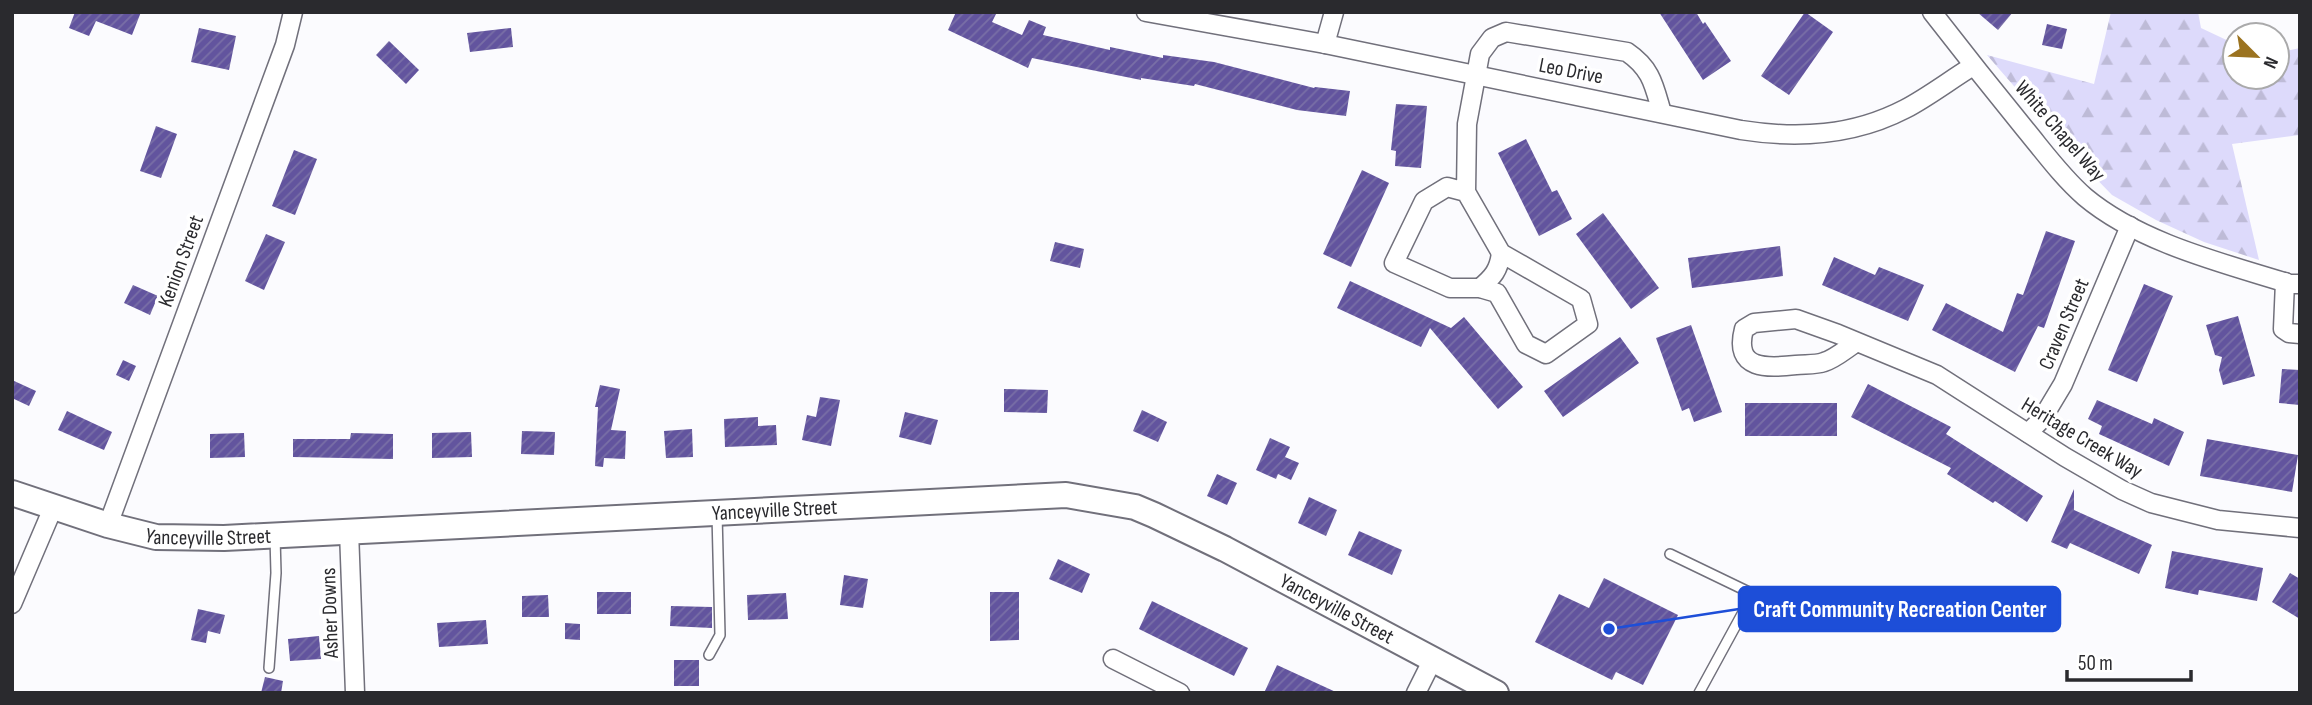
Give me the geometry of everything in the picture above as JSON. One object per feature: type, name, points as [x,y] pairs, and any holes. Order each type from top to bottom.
[{"type":"main road","name":"Yanceyville Street","points":[[12,494],[108,525],[156,537],[223,538],[1066,495],[1135,508],[1225,550],[1496,693]]},
{"type":"street","name":"Kenion Street","points":[[108,525],[280,58],[293,12]]},
{"type":"street","name":"Leo Drive","points":[[1146,12],[1325,44],[1763,134],[1819,134],[1849,130],[1879,121],[1906,108],[1973,66]]},
{"type":"street","points":[[1325,44],[1334,12]]},
{"type":"street","name":"White Chapel Way","points":[[1933,12],[1973,66],[2067,180],[2087,198],[2130,226],[2211,261],[2292,283]]},
{"type":"street","points":[[1466,192],[1447,187],[1424,201],[1394,263],[1450,288],[1480,288],[1497,293],[1526,344],[1546,354],[1588,324],[1581,299],[1501,253],[1466,192],[1467,124],[1480,54],[1492,38],[1506,32],[1627,52],[1641,62],[1650,75],[1662,113]]},
{"type":"street","name":"Craven Street","points":[[2028,433],[2042,418],[2063,384],[2130,226]]},
{"type":"street","points":[[1480,288],[1493,277],[1500,265],[1501,253]]},
{"type":"street","points":[[2292,283],[2283,329],[2290,334],[2300,334]]},
{"type":"street","name":"Heritage Creek Way","points":[[1857,342],[1825,362],[1767,368],[1755,366],[1746,358],[1741,340],[1744,329],[1754,323],[1796,319],[1857,342],[1937,375],[2122,490],[2151,503],[2218,520],[2300,528]]},
{"type":"street","points":[[12,604],[53,508]]},
{"type":"street","name":"Asher Downs","points":[[349,531],[355,693]]},
{"type":"street","points":[[1113,659],[1180,693]]},
{"type":"street","points":[[1416,693],[1433,659]]},
{"type":"lane","points":[[709,655],[720,635],[717,512]]},
{"type":"lane","points":[[269,668],[276,573],[275,535]]},
{"type":"lane","points":[[1670,554],[1753,594],[1699,693]]},
{"type":"green space","points":[[2111,12],[2198,12],[2201,28],[2221,37],[2221,91],[2291,91],[2291,50],[2300,48],[2300,135],[2232,144],[2259,260],[2204,242],[2156,220],[2112,195],[1987,55],[2094,84]]},
{"type":"building","points":[[75,12],[141,12],[132,35],[96,21],[89,36],[69,28]]},
{"type":"building","points":[[956,12],[997,12],[992,22],[1022,35],[1029,20],[1046,27],[1043,35],[1110,50],[1110,47],[1163,58],[1163,55],[1214,62],[1314,88],[1350,91],[1346,116],[1297,110],[1195,84],[1141,80],[1032,58],[1028,68],[948,30]]},
{"type":"building","points":[[1659,12],[1696,12],[1731,61],[1703,80]]},
{"type":"building","points":[[1805,12],[1833,32],[1789,95],[1761,76]]},
{"type":"building","points":[[1977,12],[2013,12],[1998,30]]},
{"type":"building","points":[[2047,24],[2067,29],[2062,49],[2042,45]]},
{"type":"building","points":[[199,28],[236,36],[229,70],[191,62]]},
{"type":"building","points":[[511,28],[513,47],[470,52],[467,33]]},
{"type":"building","points":[[389,41],[419,70],[406,84],[376,55]]},
{"type":"building","points":[[1396,104],[1427,106],[1421,168],[1395,166],[1396,151],[1391,150]]},
{"type":"building","points":[[156,126],[177,134],[161,178],[140,171]]},
{"type":"building","points":[[1526,139],[1552,192],[1557,190],[1572,219],[1539,236],[1498,153]]},
{"type":"building","points":[[294,150],[317,159],[295,215],[272,206]]},
{"type":"building","points":[[1362,170],[1389,183],[1351,267],[1323,254]]},
{"type":"building","points":[[1603,213],[1659,288],[1631,309],[1576,234]]},
{"type":"building","points":[[2046,231],[2075,241],[2044,328],[2038,326],[2015,372],[1932,330],[1946,303],[2003,332],[2017,293],[2023,295]]},
{"type":"building","points":[[266,234],[285,242],[264,290],[245,281]]},
{"type":"building","points":[[1055,242],[1084,249],[1080,268],[1050,261]]},
{"type":"building","points":[[1780,246],[1783,276],[1692,288],[1688,258]]},
{"type":"building","points":[[1834,257],[1875,275],[1879,267],[1924,285],[1908,321],[1822,285]]},
{"type":"building","points":[[1350,281],[1451,328],[1464,317],[1523,387],[1498,409],[1430,328],[1421,347],[1337,308]]},
{"type":"building","points":[[2144,284],[2173,296],[2137,382],[2108,370]]},
{"type":"building","points":[[133,285],[158,296],[150,315],[124,303]]},
{"type":"building","points":[[2238,316],[2255,376],[2223,385],[2219,370],[2222,357],[2215,355],[2206,325]]},
{"type":"building","points":[[1691,325],[1722,412],[1694,422],[1689,408],[1682,411],[1656,338]]},
{"type":"building","points":[[1620,337],[1639,363],[1563,417],[1544,391]]},
{"type":"building","points":[[123,360],[136,366],[129,381],[116,375]]},
{"type":"building","points":[[2282,369],[2300,370],[2300,405],[2279,403]]},
{"type":"building","points":[[12,380],[36,391],[29,406],[12,398]]},
{"type":"building","points":[[1868,384],[1951,427],[1946,434],[2043,496],[2027,522],[1947,474],[1951,468],[1851,417]]},
{"type":"building","points":[[600,385],[620,389],[611,430],[626,431],[625,459],[604,458],[603,467],[595,466],[598,407],[595,407]]},
{"type":"building","points":[[1004,389],[1048,390],[1047,413],[1004,412]]},
{"type":"building","points":[[820,397],[840,400],[831,446],[802,440],[807,415],[816,417]]},
{"type":"building","points":[[2097,400],[2152,424],[2154,418],[2184,432],[2169,466],[2099,434],[2102,426],[2088,419]]},
{"type":"building","points":[[1745,403],[1837,403],[1837,436],[1745,436]]},
{"type":"building","points":[[1142,410],[1167,422],[1158,442],[1133,431]]},
{"type":"building","points":[[67,411],[112,432],[104,450],[58,430]]},
{"type":"building","points":[[905,412],[938,420],[931,445],[899,437]]},
{"type":"building","points":[[758,417],[758,426],[776,425],[777,445],[725,447],[724,419]]},
{"type":"building","points":[[692,429],[693,457],[666,458],[664,431]]},
{"type":"building","points":[[522,431],[555,432],[554,455],[521,454]]},
{"type":"building","points":[[471,432],[472,457],[432,458],[432,433]]},
{"type":"building","points":[[244,433],[245,457],[210,458],[210,434]]},
{"type":"building","points":[[351,433],[393,434],[393,459],[293,457],[293,439],[350,439]]},
{"type":"building","points":[[1270,438],[1290,447],[1285,457],[1299,463],[1291,480],[1278,474],[1276,479],[1256,470]]},
{"type":"building","points":[[2207,439],[2298,455],[2292,492],[2200,476]]},
{"type":"building","points":[[1217,474],[1237,483],[1227,505],[1207,496]]},
{"type":"building","points":[[2074,489],[2074,510],[2152,545],[2139,574],[2070,543],[2067,549],[2051,542]]},
{"type":"building","points":[[1309,497],[1337,510],[1326,536],[1298,523]]},
{"type":"building","points":[[1359,531],[1402,550],[1392,575],[1348,555]]},
{"type":"building","points":[[2172,551],[2263,568],[2257,601],[2199,590],[2198,595],[2165,588]]},
{"type":"building","points":[[1058,559],[1090,574],[1082,593],[1049,579]]},
{"type":"building","points":[[2290,573],[2300,579],[2300,619],[2272,602]]},
{"type":"building","points":[[844,575],[868,579],[863,608],[840,605]]},
{"type":"building","points":[[1604,578],[1678,615],[1643,685],[1616,672],[1612,680],[1535,642],[1559,594],[1589,608]]},
{"type":"building","points":[[597,592],[631,592],[631,614],[597,614]]},
{"type":"building","points":[[990,592],[1019,592],[1019,640],[990,641]]},
{"type":"building","points":[[786,593],[788,619],[748,620],[747,595]]},
{"type":"building","points":[[548,595],[549,617],[522,617],[522,596]]},
{"type":"building","points":[[1152,601],[1248,648],[1234,676],[1139,629]]},
{"type":"building","points":[[671,606],[712,607],[712,628],[670,626]]},
{"type":"building","points":[[198,609],[225,615],[220,634],[208,631],[206,643],[191,640]]},
{"type":"building","points":[[486,620],[488,644],[439,647],[437,623]]},
{"type":"building","points":[[565,623],[580,624],[580,640],[565,639]]},
{"type":"building","points":[[319,636],[321,659],[290,661],[288,639]]},
{"type":"building","points":[[674,660],[699,660],[699,686],[674,686]]},
{"type":"building","points":[[1277,665],[1338,693],[1264,693]]},
{"type":"building","points":[[265,677],[283,681],[281,693],[261,693]]},
{"type":"place","name":"Craft Community Recreation Center","points":[[1609,629]]}]
